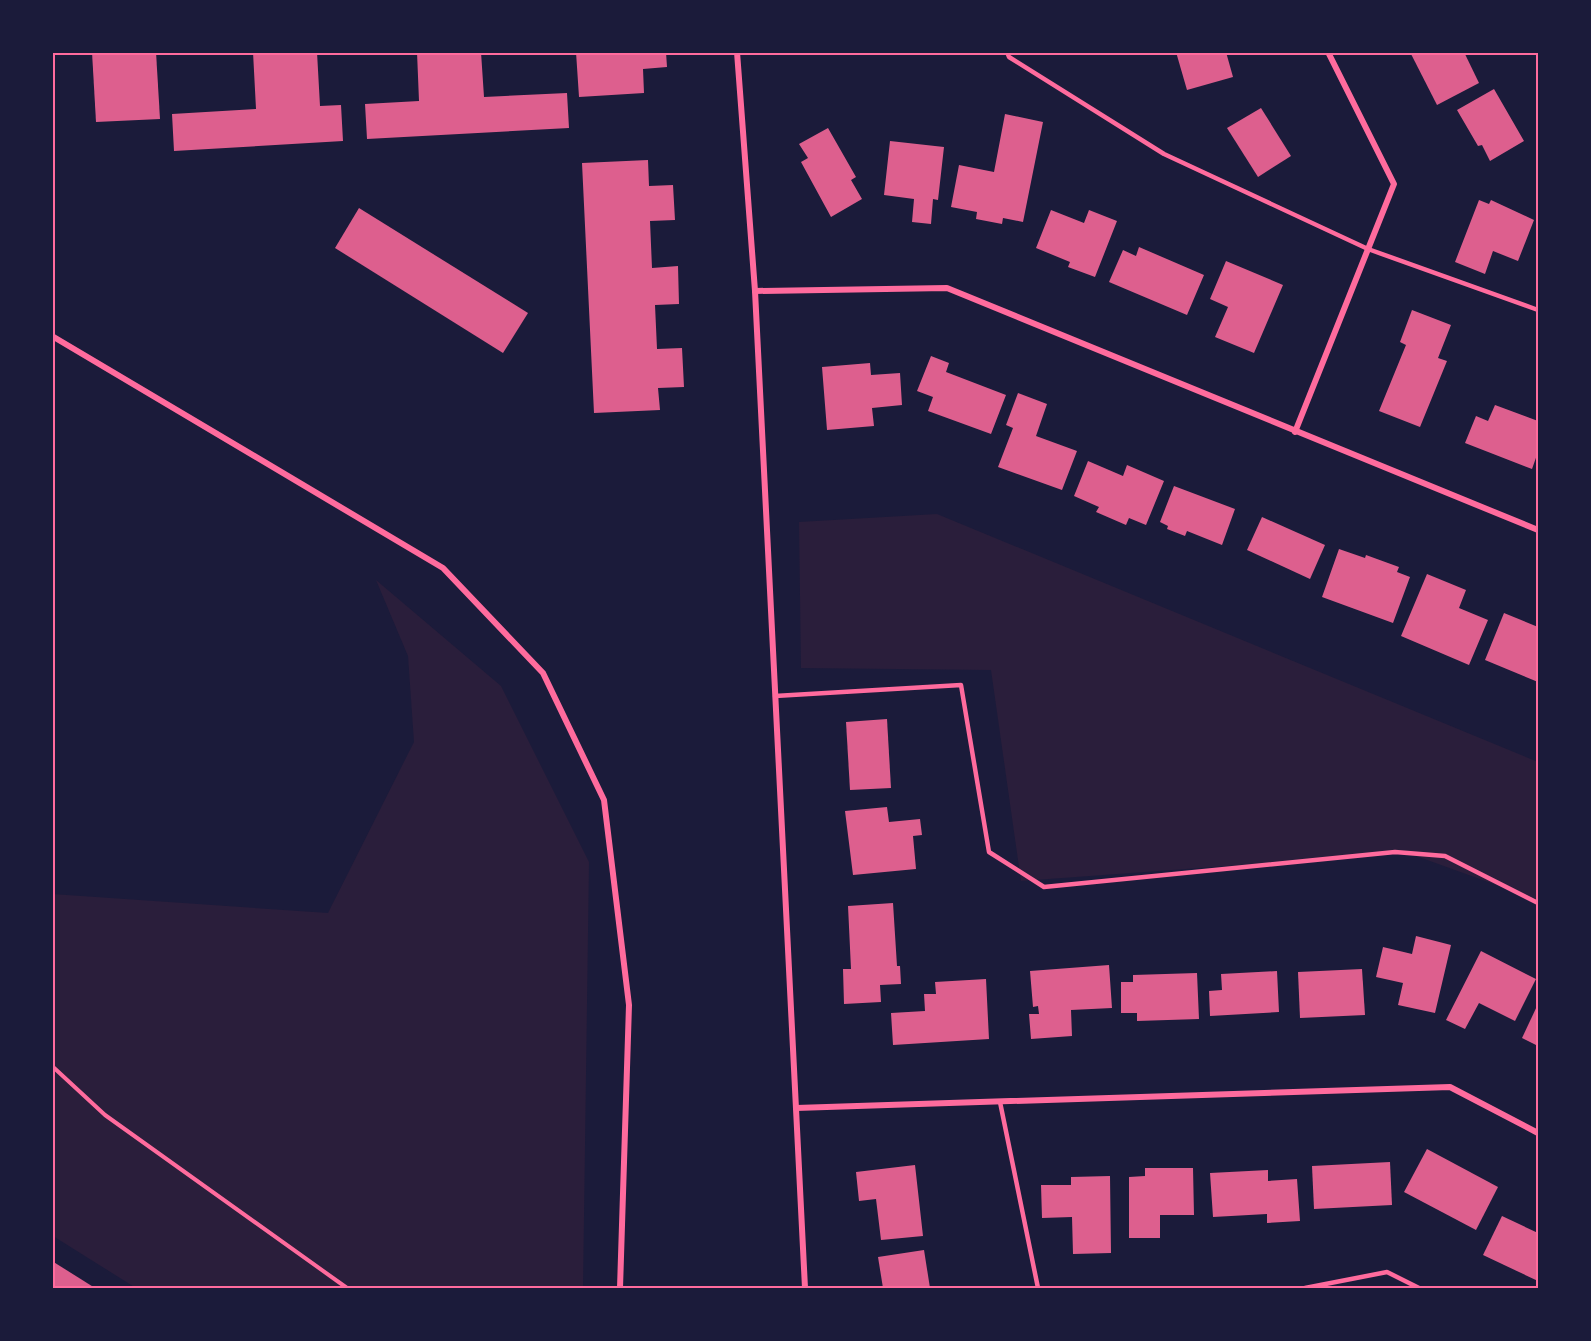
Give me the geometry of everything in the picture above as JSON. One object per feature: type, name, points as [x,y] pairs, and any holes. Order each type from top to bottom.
[{"type":"street","points":[[737,52],[755,291],[805,1288]]},
{"type":"street","points":[[1295,432],[1394,184],[1328,52]]},
{"type":"street","points":[[755,291],[948,288],[1539,530]]},
{"type":"street","points":[[52,336],[443,568],[543,673],[604,800],[629,1005],[620,1288]]},
{"type":"street","points":[[796,1108],[1450,1087],[1539,1133]]},
{"type":"lane","points":[[1007,52],[1009,57],[1164,154],[1368,249],[1539,310]]},
{"type":"lane","points":[[775,696],[961,686],[989,852],[1044,887],[1395,852],[1445,856],[1539,903]]},
{"type":"lane","points":[[1000,1102],[1038,1288]]},
{"type":"lane","points":[[1305,1288],[1387,1272],[1419,1288]]},
{"type":"path","points":[[52,1066],[105,1115],[347,1288]]},
{"type":"shaded area","points":[[937,514],[1538,762],[1538,900],[1408,853],[1021,881],[991,670],[801,668],[799,522]]},
{"type":"shaded area","points":[[376,580],[501,686],[589,862],[583,1288],[136,1288],[53,1236],[52,894],[328,913],[414,742],[408,656]]},
{"type":"building","points":[[92,52],[156,52],[160,119],[96,122]]},
{"type":"building","points":[[253,52],[317,52],[320,106],[341,105],[343,141],[174,151],[172,114],[256,109]]},
{"type":"building","points":[[417,52],[481,52],[484,97],[567,93],[569,128],[367,139],[365,104],[419,101]]},
{"type":"building","points":[[576,52],[666,52],[667,67],[643,69],[644,93],[579,97]]},
{"type":"building","points":[[1176,52],[1226,52],[1233,77],[1187,90]]},
{"type":"building","points":[[1410,52],[1464,52],[1479,83],[1437,105]]},
{"type":"building","points":[[1494,89],[1524,141],[1490,161],[1482,145],[1478,146],[1457,110]]},
{"type":"building","points":[[1261,108],[1291,156],[1258,177],[1227,128]]},
{"type":"building","points":[[1005,114],[1043,122],[1023,222],[1003,218],[1002,224],[976,219],[977,212],[951,207],[959,165],[994,172]]},
{"type":"building","points":[[828,128],[856,177],[851,180],[862,199],[831,217],[801,162],[808,158],[799,144]]},
{"type":"building","points":[[890,141],[944,147],[938,200],[933,199],[931,224],[912,222],[914,199],[884,195]]},
{"type":"building","points":[[648,160],[649,186],[673,185],[675,220],[650,221],[652,268],[678,266],[679,304],[655,305],[657,349],[682,348],[684,387],[658,388],[660,410],[594,413],[582,163]]},
{"type":"building","points":[[1479,200],[1489,204],[1491,200],[1534,220],[1518,261],[1493,251],[1485,274],[1455,262]]},
{"type":"building","points":[[359,208],[528,313],[503,353],[335,248]]},
{"type":"building","points":[[1051,210],[1084,223],[1089,210],[1117,221],[1095,277],[1068,267],[1070,262],[1036,248]]},
{"type":"building","points":[[1139,247],[1204,275],[1187,315],[1109,282],[1123,250],[1136,256]]},
{"type":"building","points":[[1226,261],[1283,285],[1254,353],[1215,337],[1228,307],[1210,299]]},
{"type":"building","points":[[1412,310],[1451,325],[1438,358],[1447,361],[1420,427],[1379,411],[1406,345],[1400,342]]},
{"type":"building","points":[[931,356],[949,363],[946,372],[1006,395],[991,434],[928,411],[933,397],[917,391]]},
{"type":"building","points":[[870,363],[871,375],[900,373],[902,405],[872,408],[874,426],[827,430],[822,367]]},
{"type":"building","points":[[1018,393],[1047,404],[1036,436],[1077,451],[1062,490],[998,467],[1013,428],[1006,425]]},
{"type":"building","points":[[1495,405],[1538,421],[1538,452],[1532,469],[1465,443],[1476,416],[1488,421]]},
{"type":"building","points":[[1088,461],[1123,476],[1127,465],[1164,481],[1146,525],[1129,518],[1126,525],[1096,512],[1099,507],[1074,496]]},
{"type":"building","points":[[1174,486],[1235,509],[1222,545],[1187,531],[1185,536],[1167,529],[1168,526],[1160,522]]},
{"type":"building","points":[[1262,517],[1325,545],[1310,579],[1247,550]]},
{"type":"building","points":[[1339,549],[1365,558],[1366,555],[1399,567],[1397,572],[1410,577],[1393,623],[1322,597]]},
{"type":"building","points":[[1427,574],[1466,590],[1459,608],[1488,620],[1469,665],[1401,636]]},
{"type":"building","points":[[1504,613],[1538,627],[1538,682],[1485,660]]},
{"type":"building","points":[[887,719],[891,788],[850,790],[846,722]]},
{"type":"building","points":[[887,807],[889,822],[920,819],[922,835],[913,836],[916,869],[853,875],[845,811]]},
{"type":"building","points":[[893,903],[897,966],[900,966],[901,984],[880,985],[881,1002],[844,1004],[843,969],[851,969],[848,906]]},
{"type":"building","points":[[1416,936],[1451,945],[1435,1013],[1398,1005],[1403,983],[1376,977],[1383,947],[1412,954]]},
{"type":"building","points":[[1481,951],[1536,979],[1515,1021],[1479,1003],[1465,1029],[1446,1020]]},
{"type":"building","points":[[1109,965],[1112,1008],[1071,1010],[1072,1036],[1031,1039],[1029,1014],[1039,1014],[1038,1006],[1033,1007],[1030,971]]},
{"type":"building","points":[[1362,969],[1365,1015],[1300,1018],[1298,972]]},
{"type":"building","points":[[1277,971],[1279,1012],[1210,1016],[1209,991],[1222,990],[1221,974]]},
{"type":"building","points":[[1197,973],[1199,1019],[1137,1021],[1137,1013],[1121,1013],[1121,982],[1133,982],[1133,975]]},
{"type":"building","points":[[986,979],[989,1039],[893,1045],[891,1013],[925,1011],[924,994],[936,994],[935,982]]},
{"type":"building","points":[[1538,1004],[1538,1046],[1522,1038]]},
{"type":"building","points":[[1427,1149],[1498,1187],[1476,1230],[1404,1192]]},
{"type":"building","points":[[1390,1162],[1392,1205],[1314,1209],[1312,1166]]},
{"type":"building","points":[[915,1165],[923,1236],[881,1240],[876,1199],[859,1201],[856,1172]]},
{"type":"building","points":[[1145,1168],[1193,1168],[1194,1215],[1160,1215],[1160,1238],[1129,1238],[1129,1177],[1145,1176]]},
{"type":"building","points":[[1268,1170],[1268,1181],[1297,1179],[1300,1221],[1267,1223],[1267,1214],[1213,1217],[1210,1173]]},
{"type":"building","points":[[1110,1176],[1111,1253],[1073,1254],[1072,1217],[1042,1218],[1041,1185],[1071,1185],[1071,1177]]},
{"type":"building","points":[[1502,1216],[1538,1233],[1538,1281],[1483,1255]]},
{"type":"building","points":[[924,1250],[930,1288],[883,1288],[878,1257]]},
{"type":"building","points":[[52,1261],[95,1288],[52,1288]]}]
